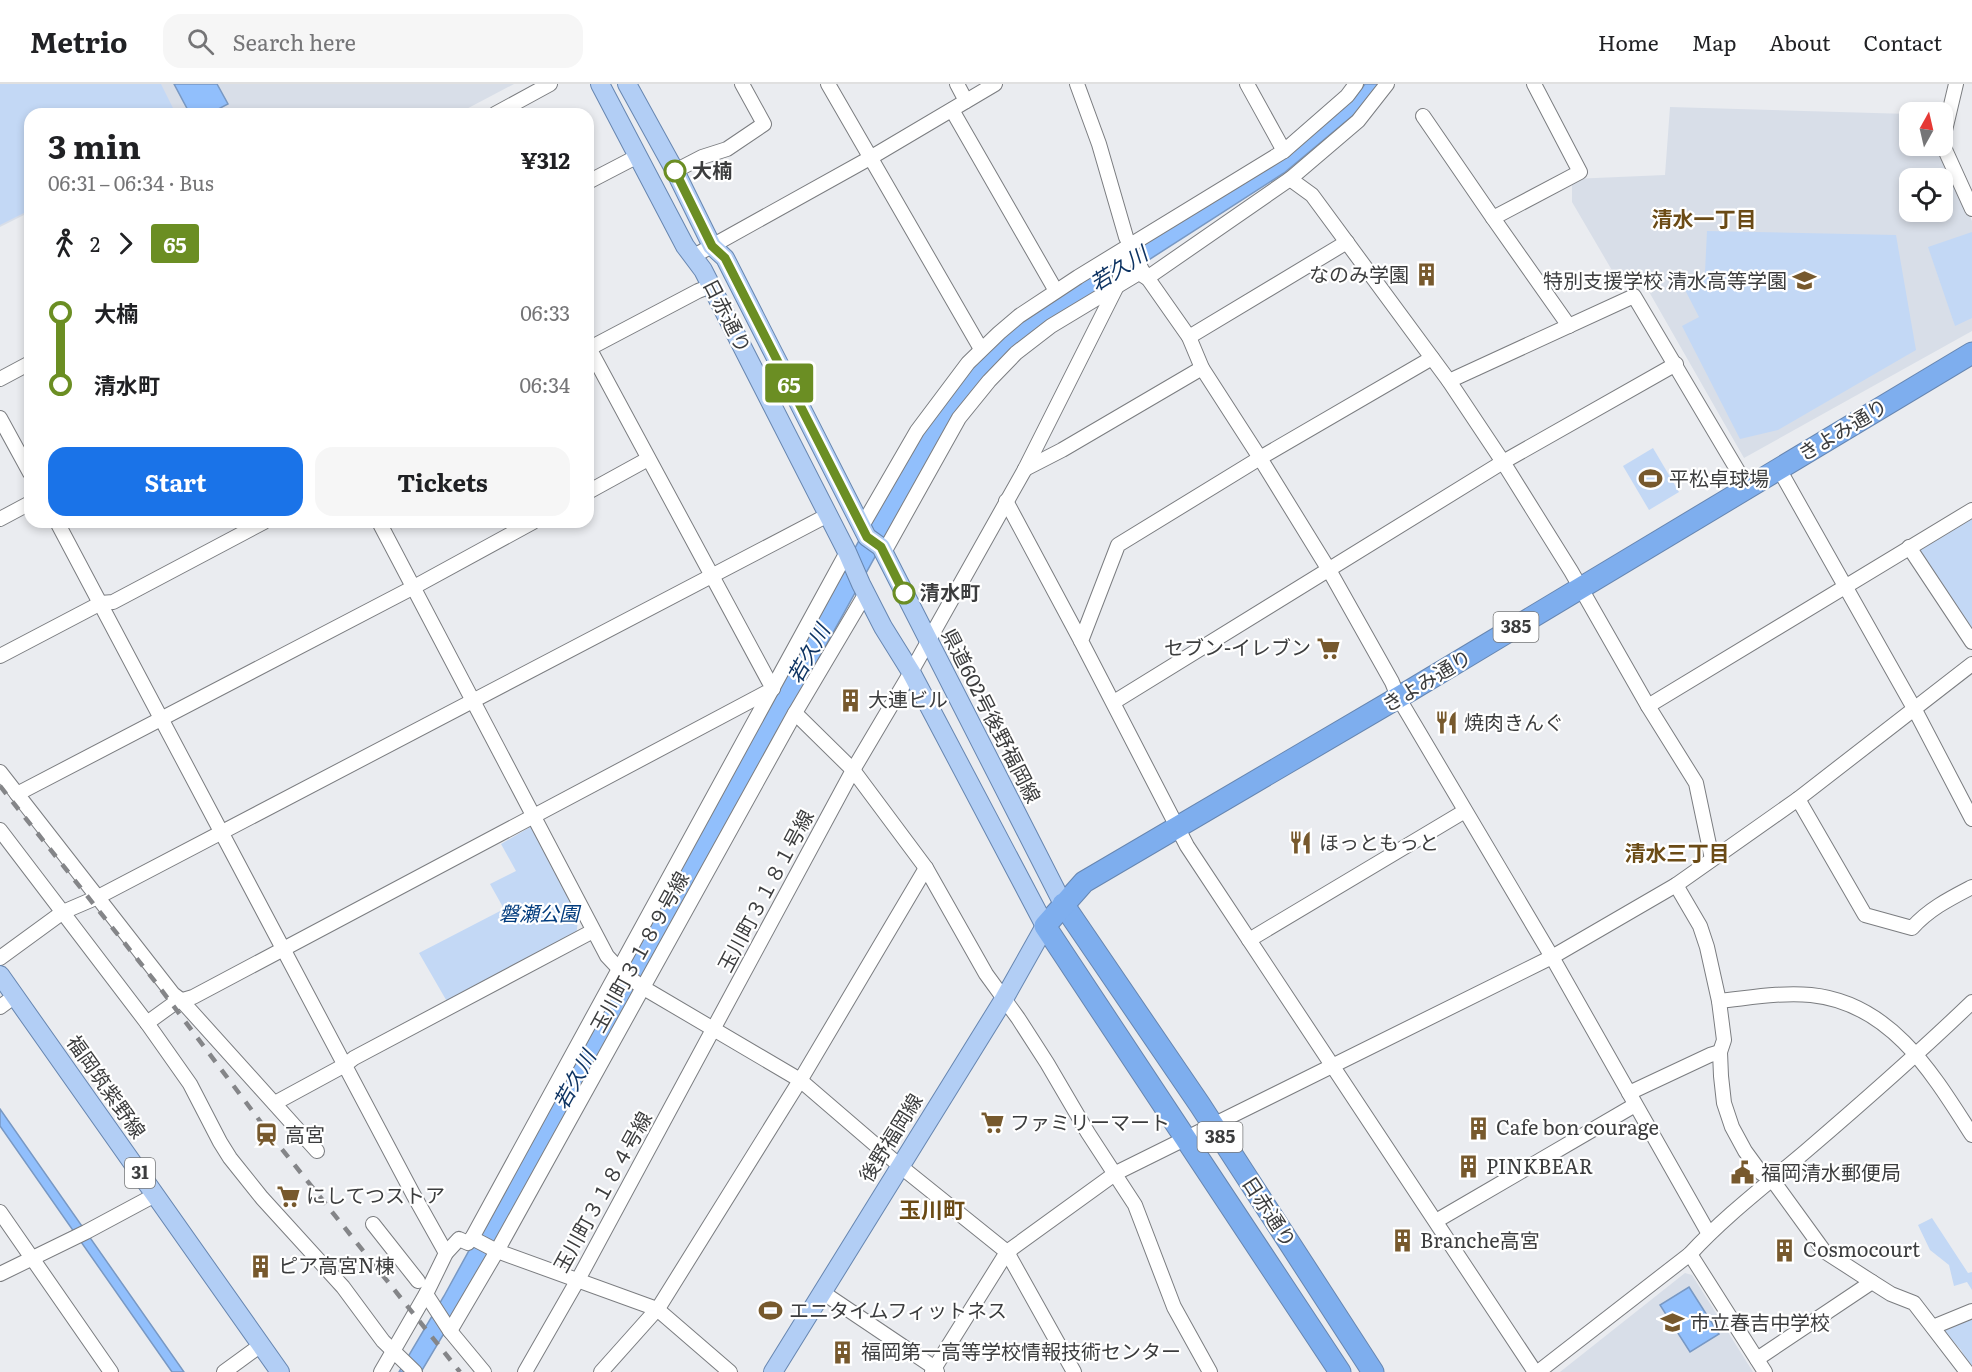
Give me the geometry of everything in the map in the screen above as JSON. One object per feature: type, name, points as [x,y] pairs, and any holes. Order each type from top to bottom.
[{"type":"highway","name":"きよみ通り","points":[[1045,926],[1084,882],[1581,589],[1972,353]]},
{"type":"highway","name":"日赤通り","points":[[1063,904],[1212,1125],[1373,1372]]},
{"type":"highway","name":"日赤通り","points":[[1045,926],[1340,1372]]},
{"type":"main road","name":"日赤通り","points":[[600,84],[692,257],[703,270],[847,552],[863,589]]},
{"type":"main road","name":"日赤通り","points":[[627,84],[675,171],[712,246],[725,258],[873,541]]},
{"type":"main road","name":"県道602号後野福岡線","points":[[873,541],[951,683],[1063,904]]},
{"type":"main road","points":[[863,589],[911,672],[1045,926]]},
{"type":"main road","name":"後野福岡線","points":[[773,1372],[1004,999],[1045,926]]},
{"type":"main road","name":"福岡筑紫野線","points":[[0,975],[7,1002],[154,1195],[280,1372]]},
{"type":"street","points":[[506,108],[550,84]]},
{"type":"street","points":[[675,171],[702,157],[727,149],[764,124],[742,84]]},
{"type":"street","points":[[828,84],[981,349]]},
{"type":"street","points":[[957,84],[966,101]]},
{"type":"street","points":[[692,257],[870,158],[995,84]]},
{"type":"street","points":[[1077,84],[1099,144],[1129,247],[1144,274],[1189,337],[1202,368],[1329,570],[1392,682],[1398,698],[1552,957],[1709,1234]]},
{"type":"street","points":[[1247,84],[1284,152]]},
{"type":"street","points":[[873,541],[917,431],[981,349],[1019,316],[1056,291],[1284,152],[1347,96],[1356,84]]},
{"type":"street","points":[[873,541],[958,418],[1016,353],[1119,282],[1139,273],[1144,274],[1290,179],[1358,121],[1387,84]]},
{"type":"street","points":[[1493,218],[1580,172],[1534,84]]},
{"type":"street","points":[[1952,102],[1956,84]]},
{"type":"street","points":[[952,110],[1056,291]]},
{"type":"street","points":[[1424,116],[1569,326]]},
{"type":"street","points":[[594,180],[638,156]]},
{"type":"street","points":[[1948,156],[1972,208]]},
{"type":"street","points":[[1290,179],[1312,195],[1449,381],[1503,462],[1696,783],[1712,859]]},
{"type":"street","points":[[1189,337],[1347,242]]},
{"type":"street","name":"玉川町３１８１号線","points":[[713,1030],[853,770],[1025,469],[1119,282],[1129,247]]},
{"type":"street","points":[[594,345],[711,286]]},
{"type":"street","points":[[1449,381],[1634,296],[1748,488]]},
{"type":"street","points":[[1081,641],[1118,545],[1260,458],[1431,358]]},
{"type":"street","points":[[147,1023],[176,1002],[193,997],[773,689],[594,359]]},
{"type":"street","points":[[1114,702],[1503,462],[1676,364]]},
{"type":"street","points":[[0,379],[24,366]]},
{"type":"street","points":[[1025,469],[1062,450],[1202,368]]},
{"type":"street","points":[[0,418],[24,462]]},
{"type":"street","points":[[594,489],[648,459]]},
{"type":"street","points":[[1779,469],[1915,710],[1971,816]]},
{"type":"street","points":[[1006,501],[1114,702],[1187,846],[1331,1066],[1537,1372],[1690,1254],[1771,1178],[1803,1154],[1917,1055],[1972,1002]]},
{"type":"street","points":[[0,519],[24,506]]},
{"type":"street","points":[[1648,706],[1972,510]]},
{"type":"street","points":[[0,958],[63,912],[98,897],[828,515]]},
{"type":"street","points":[[60,528],[446,1253]]},
{"type":"street","points":[[0,656],[101,603],[113,602],[253,528]]},
{"type":"street","points":[[382,528],[607,956],[642,987],[800,1080],[900,1166],[1006,1252],[1074,1372]]},
{"type":"street","points":[[17,794],[414,587],[522,528]]},
{"type":"street","points":[[1909,547],[1972,642]]},
{"type":"street","name":"玉川町３１８９号線","points":[[472,1238],[621,970],[847,552]]},
{"type":"street","name":"玉川町３１８９号線","points":[[450,1330],[497,1251],[863,589]]},
{"type":"street","points":[[822,1292],[935,1371],[1006,1252],[1116,1173],[1552,957],[1676,885],[1798,799],[1972,664]]},
{"type":"street","points":[[795,713],[853,770],[926,868],[986,974],[1047,1063],[1088,1133],[1135,1205],[1174,1307],[1210,1372]]},
{"type":"street","points":[[0,772],[173,994],[182,1000],[316,1149]]},
{"type":"street","points":[[1798,799],[1865,915],[1912,928],[1938,904],[1972,887]]},
{"type":"street","points":[[1249,940],[1465,811]]},
{"type":"street","points":[[0,830],[147,1023],[190,1084],[230,1158],[262,1198],[343,1287],[383,1341],[415,1372]]},
{"type":"street","points":[[601,1372],[657,1309],[800,1080],[926,868]]},
{"type":"street","points":[[1676,885],[1700,926],[1707,947],[1719,1001],[1724,1040],[1720,1052],[1720,1076],[1724,1103],[1732,1127],[1745,1150],[1761,1173],[1771,1178],[1824,1251],[1891,1294],[1914,1303],[1967,1372]]},
{"type":"street","points":[[275,1103],[354,1058],[593,931]]},
{"type":"street","points":[[1719,1001],[1793,994],[1823,997],[1851,1006],[1880,1020],[1917,1055],[1972,1135]]},
{"type":"street","name":"玉川町３１８４号線","points":[[525,1372],[578,1280],[713,1030]]},
{"type":"street","points":[[1436,1221],[1632,1099],[1710,1055],[1720,1052]]},
{"type":"street","points":[[0,1274],[82,1234],[154,1195]]},
{"type":"street","points":[[0,1212],[111,1372]]},
{"type":"street","points":[[373,1224],[418,1281]]},
{"type":"street","points":[[381,1372],[398,1354],[430,1300],[446,1253],[459,1239],[468,1243],[472,1238],[497,1251],[657,1309],[730,1372]]},
{"type":"street","points":[[1690,1254],[1765,1372]]},
{"type":"street","points":[[1757,1359],[1872,1282]]},
{"type":"street","points":[[430,1300],[450,1330],[484,1372]]},
{"type":"street","points":[[1933,1327],[1972,1311]]},
{"type":"street","points":[[224,1372],[261,1345]]},
{"type":"shaded area","points":[[0,84],[514,84],[468,108],[24,108],[24,215],[0,227]]},
{"type":"shaded area","name":"特別支援学校 清水高等学園","points":[[1670,107],[1899,114],[1899,156],[1942,156],[1947,168],[1899,168],[1899,222],[1953,222],[1953,180],[1972,221],[1972,331],[1744,458],[1644,283],[1632,279],[1620,284],[1572,202],[1572,179],[1665,175]]},
{"type":"shaded area","name":"市立春吉中学校","points":[[1685,1273],[1692,1275],[1753,1372],[1560,1372]]},
{"type":"green space","points":[[0,84],[161,84],[173,108],[24,108],[24,213],[0,225]]},
{"type":"green space","points":[[1707,231],[1896,235],[1916,350],[1778,430],[1740,439],[1682,326],[1699,317],[1683,286],[1705,272]]},
{"type":"green space","points":[[1972,232],[1972,318],[1955,326],[1928,247]]},
{"type":"green space","name":"平松卓球場","points":[[1653,448],[1679,492],[1649,510],[1623,466]]},
{"type":"green space","points":[[1972,517],[1972,633],[1918,549]]},
{"type":"green space","name":"磐瀬公園","points":[[532,826],[579,912],[576,937],[449,1005],[419,953],[504,909],[490,884],[516,871],[501,844]]},
{"type":"green space","points":[[1932,1218],[1968,1273],[1972,1272],[1972,1290],[1967,1282],[1954,1286],[1949,1265],[1930,1250],[1918,1225]]},
{"type":"green space","points":[[1972,1304],[1972,1372],[1961,1350],[1938,1325]]},
{"type":"water","points":[[174,84],[217,84],[228,104],[220,108],[187,108]]},
{"type":"water","name":"若久川","points":[[1365,84],[1381,84],[1363,107],[1284,173],[1049,324],[1000,366],[896,519],[455,1315],[421,1372],[399,1372],[444,1296],[878,506],[920,434],[971,365],[1021,318],[1276,163],[1354,99]]},
{"type":"water","points":[[0,1109],[184,1372],[172,1372],[0,1126]]},
{"type":"water","points":[[1689,1287],[1719,1334],[1690,1352],[1660,1305]]},
{"type":"railway","points":[[0,786],[157,984],[269,1133],[460,1372]]},
{"type":"bus line","name":"65","points":[[675,171],[712,246],[725,258],[867,537],[881,547],[904,593]]},
{"type":"place","name":"大楠","points":[[675,171]]},
{"type":"place","name":"なのみ学園","points":[[1427,275]]},
{"type":"place","name":"特別支援学校 清水高等学園","points":[[1805,281]]},
{"type":"place","name":"平松卓球場","points":[[1651,479]]},
{"type":"place","name":"清水町","points":[[904,593]]},
{"type":"place","name":"セブン-イレブン","points":[[1329,648]]},
{"type":"place","name":"大連ビル","points":[[850,700]]},
{"type":"place","name":"焼肉きんぐ","points":[[1446,723]]},
{"type":"place","name":"ほっともっと","points":[[1301,843]]},
{"type":"place","name":"ファミリーマート","points":[[992,1123]]},
{"type":"place","name":"Cafe bon courage","points":[[1478,1128]]},
{"type":"place","name":"高宮","points":[[267,1135]]},
{"type":"place","name":"PINKBEAR","points":[[1468,1167]]},
{"type":"place","name":"福岡清水郵便局","points":[[1743,1173]]},
{"type":"place","name":"にしてつストア","points":[[288,1196]]},
{"type":"place","name":"Branche高宮","points":[[1402,1241]]},
{"type":"place","name":"Cosmocourt","points":[[1785,1250]]},
{"type":"place","name":"ピア高宮N棟","points":[[260,1266]]},
{"type":"place","name":"エニタイムフィットネス","points":[[771,1311]]},
{"type":"place","name":"市立春吉中学校","points":[[1672,1323]]},
{"type":"place","name":"福岡第一高等学校情報技術センター","points":[[843,1352]]},
{"type":"district","name":"清水一丁目","points":[[1704,220]]},
{"type":"district","name":"清水三丁目","points":[[1677,854]]},
{"type":"district","name":"玉川町","points":[[932,1210]]}]
